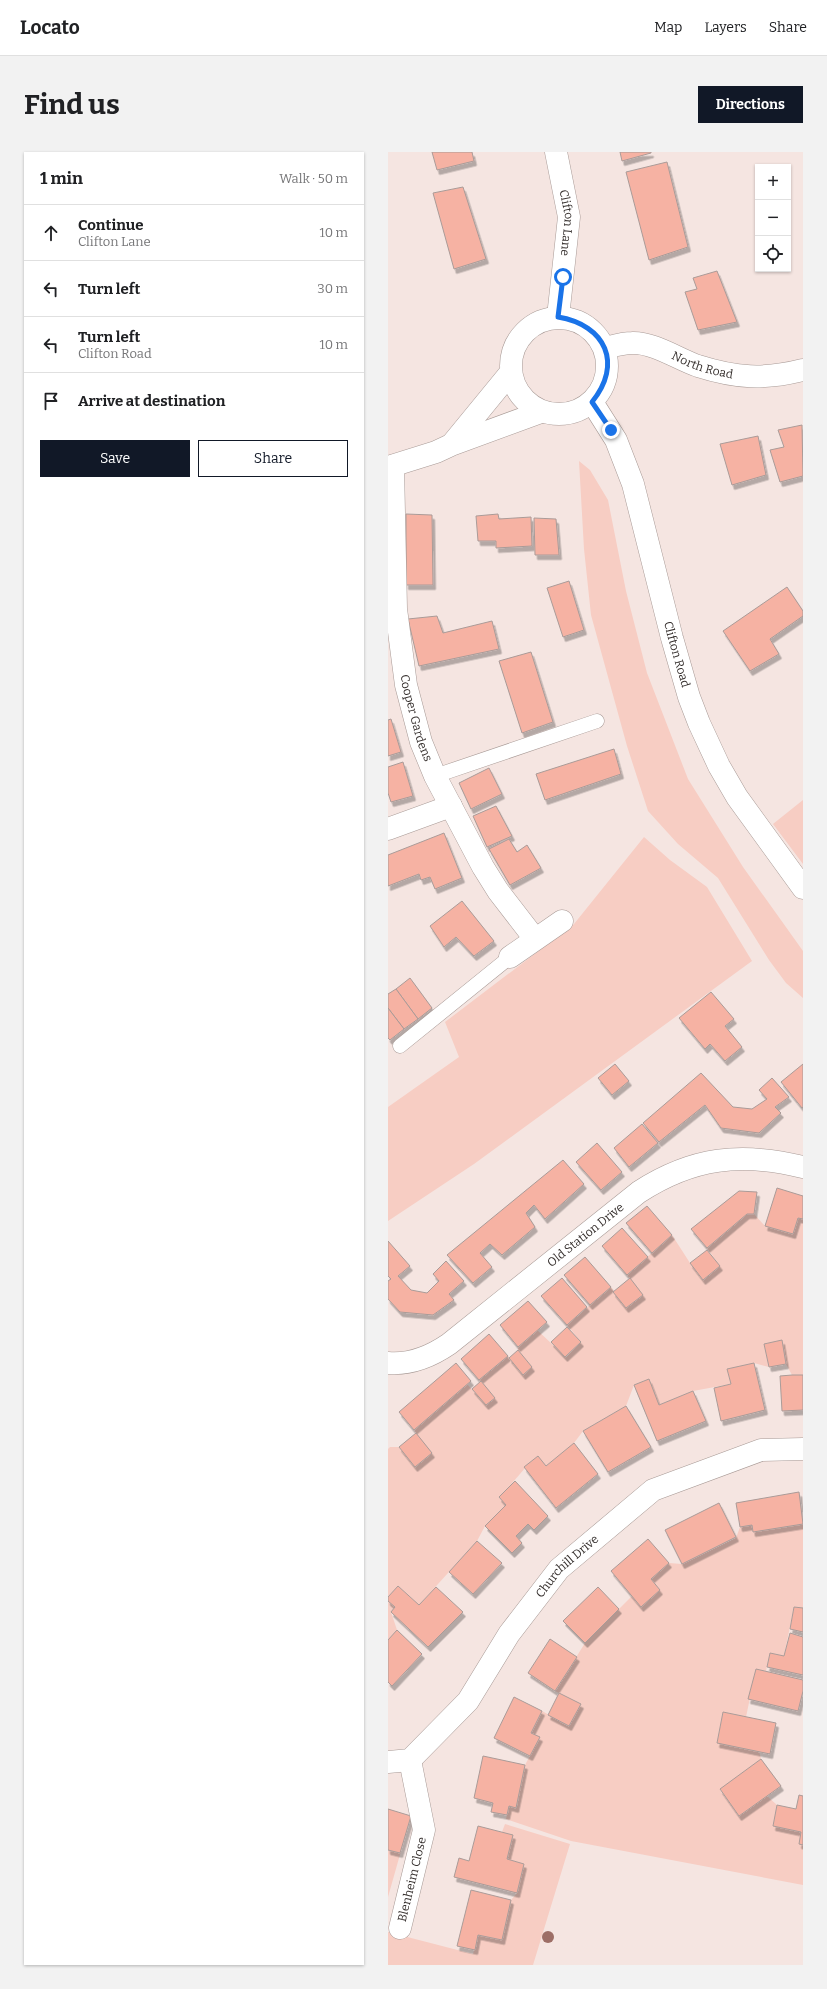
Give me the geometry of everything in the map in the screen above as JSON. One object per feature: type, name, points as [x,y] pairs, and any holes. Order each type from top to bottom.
[{"type":"street","name":"Clifton Lane","points":[[556,152],[569,217],[558,317]]},
{"type":"street","points":[[558,317],[586,325],[597,335],[605,348],[608,362],[607,377],[602,391],[592,402],[577,412],[559,415],[541,412],[530,405],[521,396],[514,384],[511,372],[512,356],[517,342],[526,330],[541,321],[558,317]]},
{"type":"street","name":"North Road","points":[[605,348],[632,342],[657,348],[697,365],[735,375],[777,376],[803,370]]},
{"type":"street","points":[[451,445],[511,372]]},
{"type":"street","name":"Clifton Road","points":[[592,402],[616,440],[626,463],[633,484],[689,697],[713,754],[737,797],[803,888]]},
{"type":"street","points":[[391,466],[436,452],[451,445],[541,412]]},
{"type":"street","name":"Cooper Gardens","points":[[391,466],[395,586],[404,672],[409,703],[421,742],[435,776],[473,849],[498,891],[535,940]]},
{"type":"street","points":[[388,829],[451,806]]},
{"type":"street","points":[[510,957],[562,921]]},
{"type":"street","name":"Old Station Drive","points":[[391,1365],[424,1358],[449,1344],[639,1192],[672,1173],[706,1162],[740,1158],[769,1160],[803,1167]]},
{"type":"street","name":"Churchill Drive","points":[[410,1760],[468,1701],[509,1634],[558,1569],[654,1490],[761,1450],[803,1449]]},
{"type":"street","points":[[388,1762],[410,1760]]},
{"type":"street","name":"Blenheim Close","points":[[400,1928],[424,1830],[410,1760]]},
{"type":"lane","points":[[435,776],[597,721]]},
{"type":"lane","points":[[400,1046],[510,957]]},
{"type":"shaded area","points":[[579,461],[590,470],[608,500],[626,591],[647,673],[688,779],[743,867],[803,951],[803,998],[786,983],[769,960],[718,878],[678,844],[648,811],[627,746],[591,615],[584,549]]},
{"type":"shaded area","points":[[803,800],[803,864],[773,824]]},
{"type":"shaded area","points":[[644,837],[670,860],[707,887],[752,961],[474,1164],[388,1221],[388,1107],[459,1057],[445,1022],[574,924]]},
{"type":"shaded area","points":[[747,1214],[754,1214],[765,1226],[793,1234],[798,1218],[803,1219],[803,1375],[792,1375],[786,1364],[782,1341],[764,1344],[769,1367],[754,1363],[727,1369],[731,1384],[693,1391],[659,1405],[649,1380],[634,1385],[626,1406],[583,1431],[574,1443],[546,1466],[538,1456],[528,1466],[499,1497],[506,1505],[485,1526],[477,1541],[419,1605],[398,1586],[388,1597],[388,1449],[390,1447],[399,1447],[415,1467],[416,1433],[414,1430],[467,1384],[486,1405],[495,1398],[479,1380],[508,1356],[523,1375],[532,1367],[518,1350],[518,1347],[537,1330],[566,1357],[581,1342],[567,1325],[611,1287],[626,1308],[643,1295],[627,1275],[672,1235],[703,1280],[720,1266],[707,1248]]},
{"type":"shaded area","points":[[803,1524],[803,1608],[794,1607],[784,1656],[770,1653],[766,1671],[756,1669],[746,1717],[723,1712],[717,1742],[759,1751],[761,1759],[720,1790],[739,1816],[767,1796],[777,1805],[773,1826],[801,1832],[799,1844],[803,1845],[803,1885],[571,1841],[506,1819],[509,1806],[516,1807],[525,1765],[540,1737],[531,1733],[542,1711],[569,1726],[581,1704],[555,1691],[585,1643],[632,1596],[641,1606],[660,1590],[651,1579],[669,1563],[682,1564],[736,1538],[740,1527],[752,1525],[753,1532]]},
{"type":"shaded area","points":[[388,1601],[395,1607],[391,1612],[397,1630],[388,1640]]},
{"type":"shaded area","points":[[505,1824],[570,1844],[533,1965],[388,1965],[388,1932],[473,1954],[478,1935],[502,1940],[511,1900],[517,1893],[524,1864],[507,1859],[502,1832]]},
{"type":"shaded area","points":[[388,1850],[400,1853],[401,1851],[388,1897]]},
{"type":"building","points":[[432,152],[472,152],[474,161],[437,170]]},
{"type":"building","points":[[620,152],[651,152],[651,153],[622,161]]},
{"type":"building","points":[[667,162],[688,247],[649,260],[626,172]]},
{"type":"building","points":[[463,187],[486,259],[454,269],[433,193]]},
{"type":"building","points":[[717,271],[737,322],[698,330],[685,292],[697,289],[693,278]]},
{"type":"building","points":[[802,425],[803,476],[780,482],[770,450],[784,447],[778,430]]},
{"type":"building","points":[[758,436],[766,475],[732,485],[720,444]]},
{"type":"building","points":[[406,514],[432,515],[433,585],[406,585]]},
{"type":"building","points":[[498,514],[499,519],[531,517],[532,546],[496,548],[496,541],[478,541],[476,516]]},
{"type":"building","points":[[534,518],[556,519],[559,555],[535,555]]},
{"type":"building","points":[[569,581],[584,630],[563,637],[547,588]]},
{"type":"building","points":[[787,587],[803,611],[803,616],[770,639],[779,654],[750,671],[723,631]]},
{"type":"building","points":[[437,616],[443,633],[492,621],[499,649],[419,666],[408,619]]},
{"type":"building","points":[[531,652],[553,722],[522,733],[499,661]]},
{"type":"building","points":[[391,719],[401,752],[388,756],[388,720]]},
{"type":"building","points":[[614,749],[621,774],[545,800],[536,774]]},
{"type":"building","points":[[403,762],[413,796],[391,802],[388,793],[388,767]]},
{"type":"building","points":[[489,768],[502,794],[471,809],[459,783]]},
{"type":"building","points":[[496,806],[512,836],[487,847],[473,816]]},
{"type":"building","points":[[444,833],[462,878],[435,889],[430,877],[421,880],[419,874],[388,886],[388,855]]},
{"type":"building","points":[[509,839],[517,852],[527,845],[541,868],[510,885],[489,849]]},
{"type":"building","points":[[462,901],[494,941],[474,956],[456,937],[444,947],[430,926]]},
{"type":"building","points":[[410,978],[432,1008],[418,1019],[396,989]]},
{"type":"building","points":[[396,989],[418,1019],[404,1029],[388,1008],[388,994]]},
{"type":"building","points":[[711,992],[734,1019],[725,1026],[742,1047],[725,1061],[710,1044],[705,1049],[679,1018]]},
{"type":"building","points":[[388,1008],[404,1029],[390,1040],[388,1038]]},
{"type":"building","points":[[615,1064],[629,1081],[612,1095],[598,1078]]},
{"type":"building","points":[[803,1064],[803,1107],[802,1108],[781,1082]]},
{"type":"building","points":[[701,1073],[733,1107],[752,1109],[767,1099],[759,1090],[772,1078],[789,1097],[775,1107],[781,1113],[759,1133],[721,1128],[705,1105],[659,1142],[643,1123]]},
{"type":"building","points":[[642,1124],[658,1143],[629,1167],[614,1148]]},
{"type":"building","points":[[597,1143],[622,1172],[601,1190],[576,1162]]},
{"type":"building","points":[[563,1160],[584,1184],[545,1219],[534,1205],[526,1213],[535,1227],[502,1255],[490,1244],[480,1253],[492,1267],[473,1283],[447,1255]]},
{"type":"building","points":[[777,1188],[803,1196],[803,1219],[798,1218],[793,1234],[765,1226]]},
{"type":"building","points":[[739,1191],[757,1192],[754,1214],[747,1214],[707,1248],[691,1229]]},
{"type":"building","points":[[647,1206],[672,1235],[652,1253],[626,1223]]},
{"type":"building","points":[[622,1228],[648,1257],[627,1275],[602,1246]]},
{"type":"building","points":[[388,1241],[410,1266],[398,1276],[411,1290],[427,1293],[439,1281],[433,1274],[446,1261],[464,1281],[449,1294],[454,1300],[433,1315],[400,1312],[388,1299],[388,1281],[391,1279],[388,1276]]},
{"type":"building","points":[[707,1250],[720,1266],[703,1280],[690,1263]]},
{"type":"building","points":[[585,1257],[611,1287],[590,1305],[564,1275]]},
{"type":"building","points":[[562,1278],[587,1307],[567,1325],[541,1296]]},
{"type":"building","points":[[630,1278],[643,1295],[626,1308],[613,1292]]},
{"type":"building","points":[[528,1301],[547,1322],[518,1347],[500,1325]]},
{"type":"building","points":[[567,1327],[581,1342],[565,1357],[551,1342]]},
{"type":"building","points":[[489,1334],[508,1356],[479,1380],[461,1359]]},
{"type":"building","points":[[782,1340],[786,1364],[769,1367],[764,1344]]},
{"type":"building","points":[[518,1350],[532,1367],[523,1375],[509,1358]]},
{"type":"building","points":[[456,1363],[471,1381],[414,1430],[399,1412]]},
{"type":"building","points":[[754,1363],[765,1410],[721,1421],[714,1388],[731,1384],[727,1369]]},
{"type":"building","points":[[803,1375],[803,1410],[782,1411],[780,1376]]},
{"type":"building","points":[[649,1379],[659,1405],[693,1391],[706,1421],[657,1441],[634,1385]]},
{"type":"building","points":[[481,1381],[495,1398],[486,1405],[472,1389]]},
{"type":"building","points":[[626,1406],[651,1447],[608,1472],[583,1431]]},
{"type":"building","points":[[416,1433],[432,1453],[415,1467],[399,1447]]},
{"type":"building","points":[[574,1443],[598,1474],[556,1508],[524,1467],[538,1456],[546,1466]]},
{"type":"building","points":[[515,1481],[548,1516],[534,1530],[528,1524],[516,1536],[522,1543],[512,1553],[485,1526],[506,1505],[499,1497]]},
{"type":"building","points":[[799,1492],[803,1524],[753,1532],[752,1525],[740,1527],[736,1503]]},
{"type":"building","points":[[719,1503],[736,1537],[682,1564],[665,1530]]},
{"type":"building","points":[[648,1539],[669,1563],[651,1579],[660,1590],[641,1607],[611,1571]]},
{"type":"building","points":[[477,1541],[502,1563],[473,1594],[449,1572]]},
{"type":"building","points":[[398,1586],[419,1605],[436,1587],[463,1612],[428,1647],[391,1612],[395,1607],[388,1601],[388,1597]]},
{"type":"building","points":[[598,1587],[619,1609],[585,1643],[563,1621]]},
{"type":"building","points":[[794,1607],[803,1608],[803,1632],[790,1629]]},
{"type":"building","points":[[397,1630],[422,1654],[392,1686],[388,1682],[388,1640]]},
{"type":"building","points":[[790,1633],[803,1637],[803,1675],[767,1667],[770,1653],[784,1656]]},
{"type":"building","points":[[550,1639],[577,1657],[555,1691],[528,1673]]},
{"type":"building","points":[[756,1669],[803,1680],[803,1691],[798,1711],[748,1699]]},
{"type":"building","points":[[559,1693],[581,1704],[569,1726],[548,1715]]},
{"type":"building","points":[[514,1697],[542,1711],[531,1733],[540,1737],[530,1756],[494,1738]]},
{"type":"building","points":[[723,1712],[776,1723],[770,1754],[717,1743]]},
{"type":"building","points":[[483,1756],[525,1765],[516,1808],[509,1806],[507,1815],[491,1812],[493,1803],[474,1798]]},
{"type":"building","points":[[761,1759],[781,1786],[739,1816],[720,1789]]},
{"type":"building","points":[[799,1795],[803,1796],[803,1845],[799,1844],[801,1832],[773,1826],[777,1805],[796,1809]]},
{"type":"building","points":[[388,1809],[411,1816],[400,1853],[388,1850]]},
{"type":"building","points":[[478,1826],[513,1835],[507,1859],[524,1864],[517,1893],[454,1877],[459,1858],[469,1861]]},
{"type":"building","points":[[471,1890],[511,1900],[502,1940],[478,1935],[475,1950],[457,1946]]},
{"type":"route","points":[[563,277],[558,317],[586,325],[597,335],[605,348],[608,362],[607,377],[602,391],[592,402],[611,430]]}]
